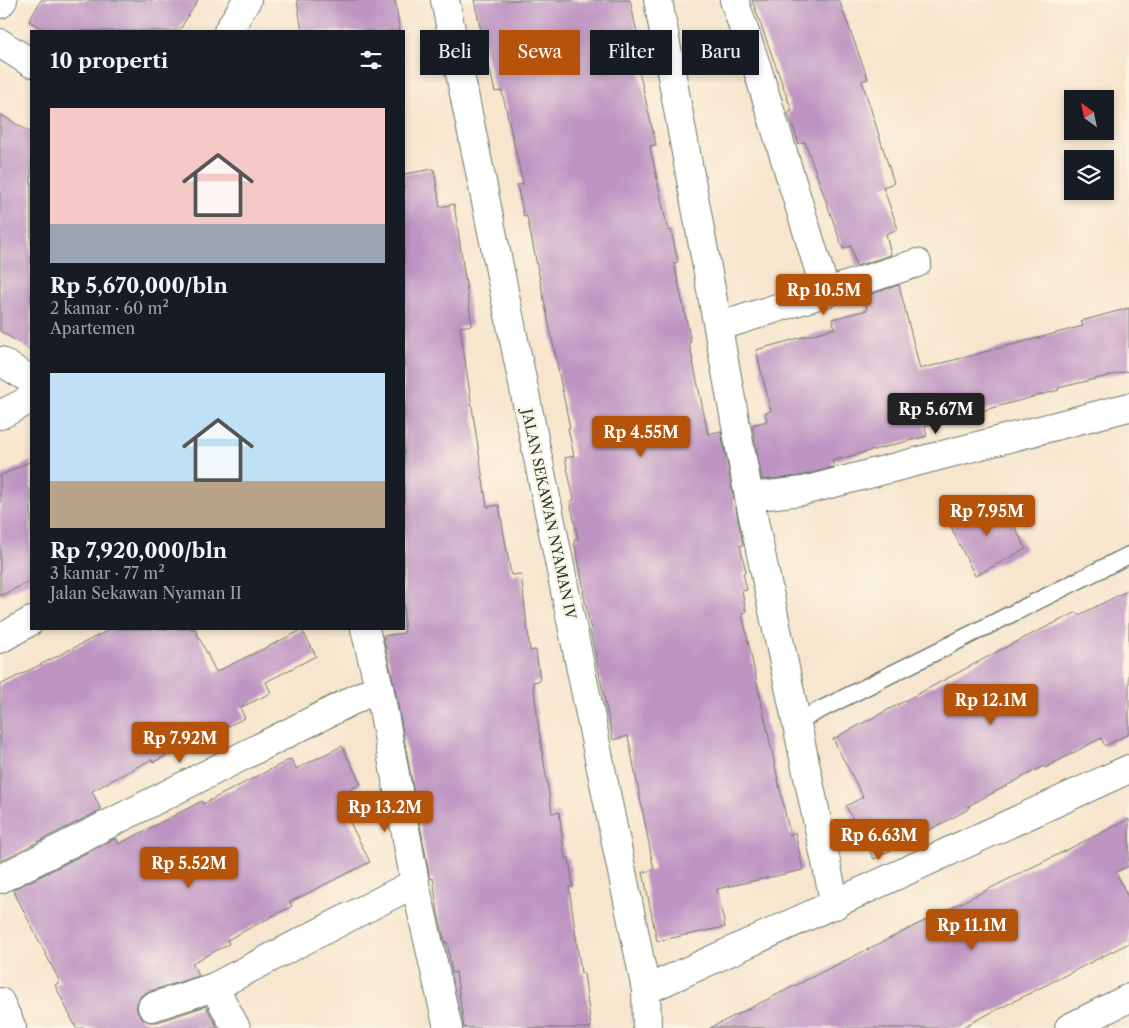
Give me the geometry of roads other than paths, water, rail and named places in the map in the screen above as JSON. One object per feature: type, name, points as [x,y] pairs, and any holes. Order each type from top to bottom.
[{"type":"street","points":[[0,4],[3,0]]},
{"type":"street","points":[[231,30],[247,0]]},
{"type":"street","name":"JALAN SEKAWAN NYAMAN IV","points":[[445,0],[646,990],[647,1028]]},
{"type":"street","points":[[658,0],[749,497],[834,905]]},
{"type":"street","points":[[734,0],[758,71],[826,293]]},
{"type":"street","points":[[0,43],[30,62]]},
{"type":"street","points":[[718,327],[918,263]]},
{"type":"street","points":[[0,361],[30,379]]},
{"type":"street","points":[[0,415],[30,400]]},
{"type":"street","points":[[749,497],[803,491],[1129,407]]},
{"type":"street","points":[[0,638],[30,622]]},
{"type":"street","points":[[365,630],[379,687],[416,883],[448,1028]]},
{"type":"street","points":[[0,879],[379,687]]},
{"type":"street","points":[[646,990],[1129,769]]},
{"type":"street","points":[[152,1007],[214,987],[416,883]]},
{"type":"street","points":[[214,987],[236,1028]]},
{"type":"street","points":[[1069,1028],[1129,998]]},
{"type":"street","points":[[0,1002],[12,1028]]},
{"type":"lane","points":[[796,722],[1129,555]]}]
